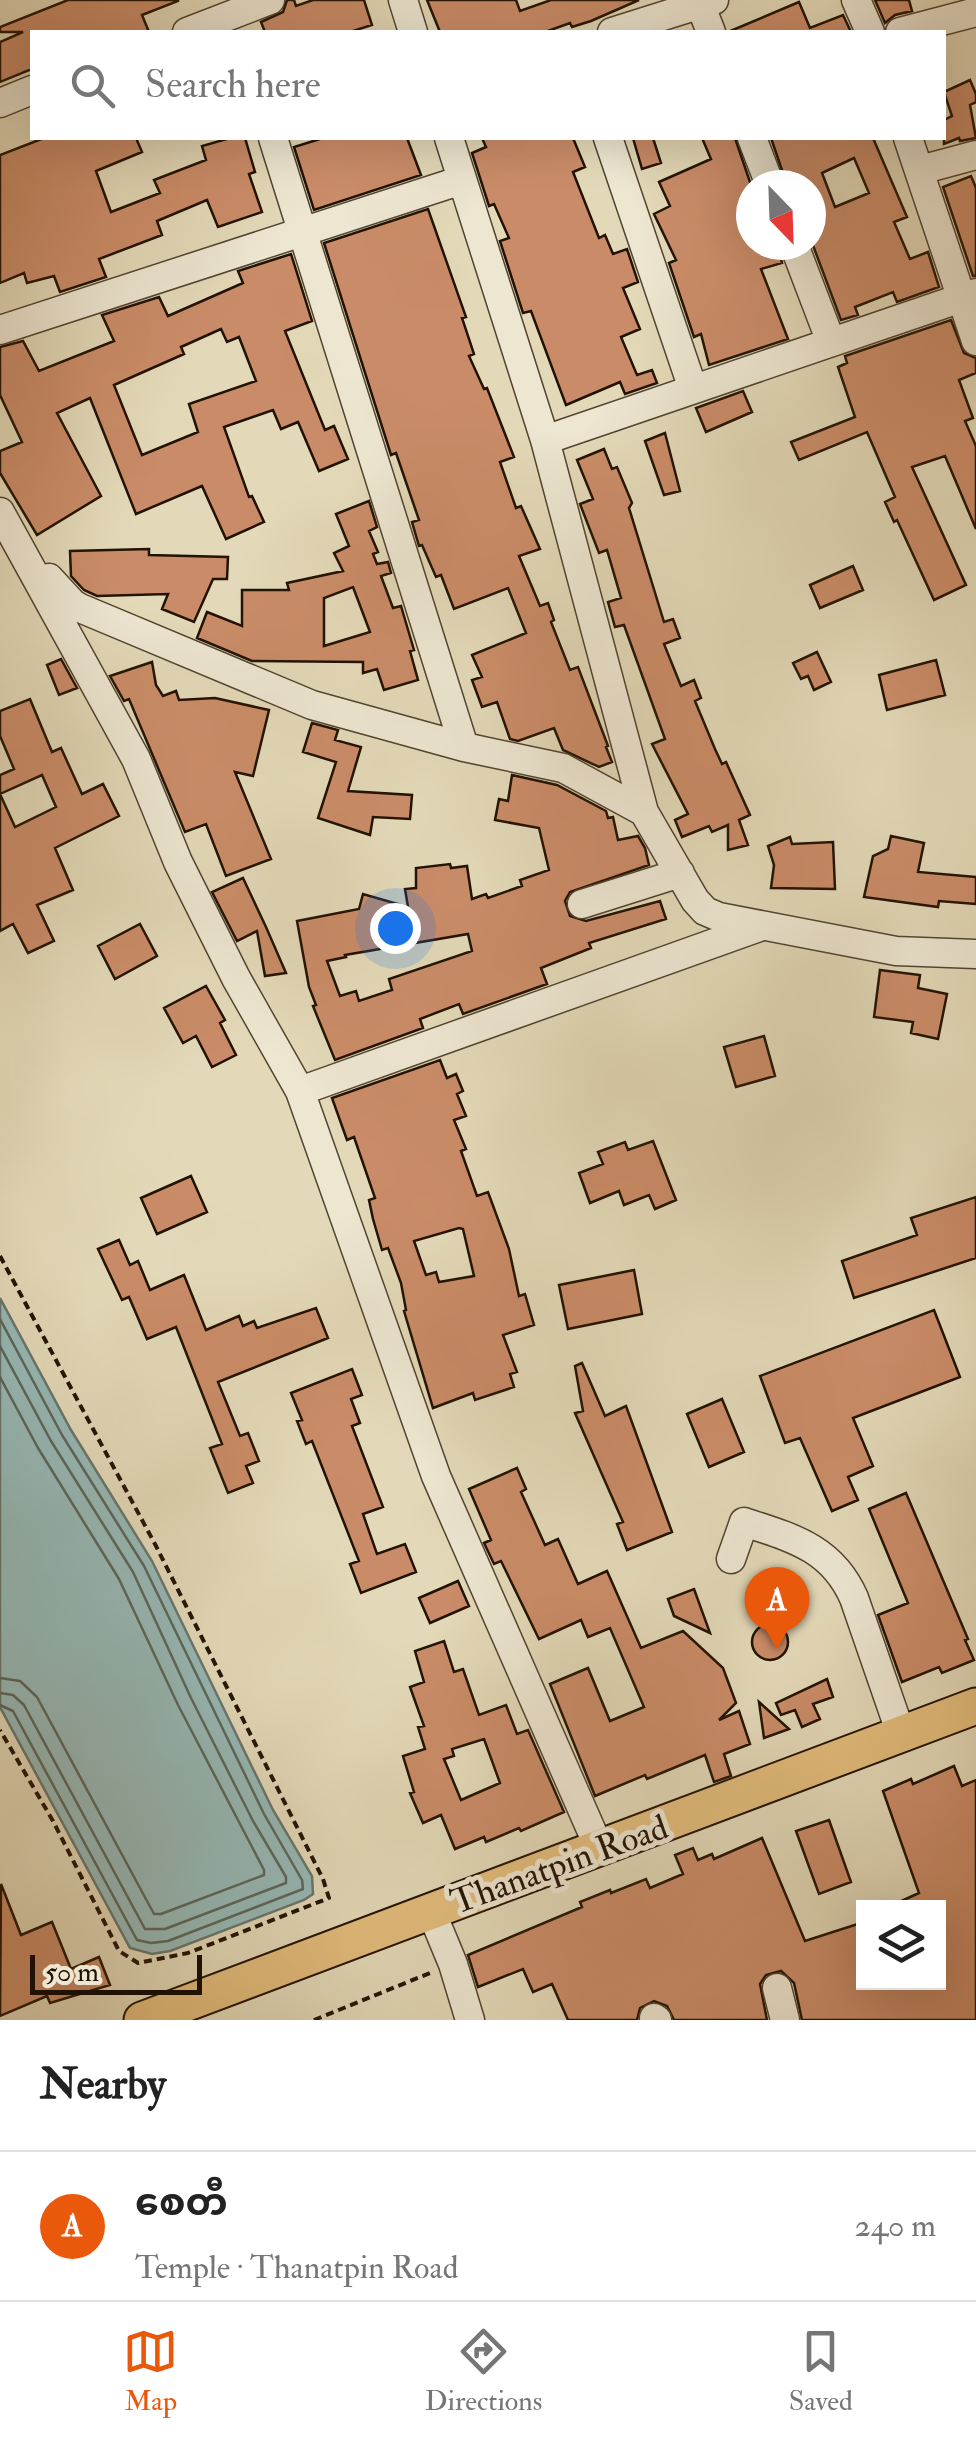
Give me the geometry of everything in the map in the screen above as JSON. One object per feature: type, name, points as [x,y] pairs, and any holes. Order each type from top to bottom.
[{"type":"main road","name":"Thanatpin Road","points":[[142,2020],[901,1734],[974,1712]]},
{"type":"street","points":[[199,30],[236,24],[270,0]]},
{"type":"street","points":[[402,0],[412,30]]},
{"type":"street","points":[[856,0],[869,30]]},
{"type":"street","points":[[618,30],[707,2],[712,30]]},
{"type":"street","points":[[908,30],[976,12]]},
{"type":"street","points":[[0,102],[30,91]]},
{"type":"street","points":[[274,140],[464,746]]},
{"type":"street","points":[[449,140],[546,440],[644,812],[680,873],[705,911],[719,918],[896,951],[976,954]]},
{"type":"street","points":[[609,140],[693,389]]},
{"type":"street","points":[[753,140],[764,170]]},
{"type":"street","points":[[909,140],[969,295],[976,341]]},
{"type":"street","points":[[920,170],[976,155]]},
{"type":"street","points":[[0,330],[462,180]]},
{"type":"street","points":[[800,260],[831,342]]},
{"type":"street","points":[[546,440],[969,295]]},
{"type":"street","points":[[3,524],[80,608],[312,705],[563,768],[644,812]]},
{"type":"street","points":[[3,524],[136,759],[178,862],[236,978],[300,1091],[436,1476],[600,1850]]},
{"type":"street","points":[[582,904],[680,873]]},
{"type":"street","points":[[300,1091],[764,926]]},
{"type":"street","points":[[730,1559],[744,1522],[790,1537],[833,1562],[846,1578],[854,1598],[901,1734]]},
{"type":"street","points":[[431,1911],[470,2020]]},
{"type":"street","points":[[778,1988],[785,2020]]},
{"type":"path","points":[[0,1256],[156,1546],[323,1878],[329,1898],[188,1952],[138,1963],[119,1951],[53,1821],[0,1730]]},
{"type":"path","points":[[314,2020],[453,1964]]},
{"type":"water","points":[[0,1298],[71,1430],[152,1561],[273,1810],[312,1876],[313,1894],[304,1900],[170,1951],[152,1954],[130,1948],[0,1707]]},
{"type":"building","points":[[68,0],[178,0],[142,15],[148,30],[30,30],[30,70],[0,82],[0,42],[23,32],[0,32],[0,27]]},
{"type":"building","points":[[287,0],[294,0],[296,6],[313,0],[364,0],[372,25],[356,30],[264,30],[261,22],[283,12]]},
{"type":"building","points":[[427,0],[516,0],[520,11],[551,0],[639,0],[572,27],[570,23],[551,30],[439,30]]},
{"type":"building","points":[[875,0],[909,0],[912,11],[895,15],[885,23]]},
{"type":"building","points":[[799,2],[810,28],[843,15],[850,30],[733,30]]},
{"type":"building","points":[[970,80],[976,94],[976,102],[970,105],[976,138],[959,138],[944,144],[946,119],[952,116],[946,91]]},
{"type":"building","points":[[39,140],[137,140],[142,152],[96,171],[111,212],[160,193],[154,180],[206,160],[202,146],[223,140],[246,140],[255,172],[249,174],[262,212],[218,227],[207,200],[157,221],[162,235],[99,259],[106,277],[60,292],[54,276],[27,283],[24,273],[0,283],[0,155]]},
{"type":"building","points":[[317,140],[408,140],[421,175],[314,210],[294,147]]},
{"type":"building","points":[[483,140],[574,140],[585,167],[573,172],[599,238],[605,235],[613,254],[627,249],[638,282],[623,288],[640,329],[621,337],[637,375],[652,370],[657,383],[625,394],[620,382],[566,405],[531,311],[523,313],[500,241],[509,238],[494,204],[489,206],[472,153],[486,147]]},
{"type":"building","points":[[634,140],[654,140],[661,163],[642,169]]},
{"type":"building","points":[[703,140],[736,140],[746,170],[736,170],[736,260],[781,260],[782,263],[761,269],[788,339],[709,365],[701,334],[694,337],[669,263],[676,260],[654,214],[670,206],[659,182],[711,159]]},
{"type":"building","points":[[772,140],[874,140],[907,217],[894,222],[910,259],[928,252],[939,287],[897,302],[893,292],[855,307],[858,315],[841,320],[818,260],[826,260],[826,183],[835,207],[869,193],[854,158],[826,171],[782,170]]},
{"type":"building","points":[[971,176],[976,188],[976,276],[943,187]]},
{"type":"building","points":[[428,209],[466,317],[462,318],[474,354],[469,356],[484,389],[487,388],[514,457],[500,462],[516,508],[521,506],[540,549],[519,556],[540,606],[548,603],[554,620],[551,622],[570,670],[578,667],[608,746],[612,762],[599,767],[563,750],[554,728],[518,741],[510,739],[497,702],[482,707],[472,680],[482,677],[472,655],[526,633],[508,588],[454,609],[441,575],[436,577],[422,545],[419,546],[412,522],[419,520],[396,453],[391,455],[324,243]]},
{"type":"building","points":[[291,254],[312,321],[285,331],[325,430],[334,426],[348,459],[319,471],[298,422],[281,429],[273,410],[224,427],[249,497],[252,496],[264,522],[226,539],[202,486],[136,514],[90,398],[57,413],[101,496],[37,535],[0,473],[0,451],[22,442],[0,395],[0,347],[23,341],[39,371],[114,341],[102,315],[159,297],[168,316],[243,283],[238,271]],"holes":[[[221,329],[227,342],[239,337],[256,381],[189,404],[198,432],[142,455],[114,385],[184,354],[181,347]]]},
{"type":"building","points":[[951,320],[964,353],[976,358],[976,373],[959,380],[973,418],[965,421],[976,446],[976,529],[945,456],[912,467],[966,585],[934,600],[885,502],[895,497],[867,432],[799,460],[791,442],[855,417],[838,367],[847,363],[845,356]]},
{"type":"building","points":[[743,391],[752,412],[706,432],[696,408]]},
{"type":"building","points":[[665,433],[680,491],[664,495],[645,441]]},
{"type":"building","points":[[604,449],[612,469],[617,467],[632,503],[629,508],[664,622],[673,619],[680,638],[664,644],[681,686],[694,680],[701,698],[695,701],[722,764],[726,762],[750,815],[739,820],[748,845],[728,850],[728,825],[712,832],[709,826],[682,837],[675,820],[688,814],[652,744],[665,739],[624,625],[615,627],[608,602],[621,598],[607,550],[599,553],[580,504],[593,499],[577,460]]},
{"type":"building","points":[[369,501],[377,527],[369,531],[378,552],[373,554],[377,564],[388,562],[391,573],[381,576],[393,608],[401,606],[418,680],[384,690],[377,669],[363,673],[363,662],[252,661],[197,638],[207,612],[242,626],[242,590],[289,590],[287,583],[343,571],[334,553],[349,546],[336,514]],"holes":[[[353,587],[370,632],[324,646],[324,598]]]},
{"type":"building","points":[[149,549],[149,555],[228,557],[227,579],[213,579],[194,622],[162,609],[168,594],[97,596],[84,590],[71,576],[70,551]]},
{"type":"building","points":[[853,566],[863,590],[820,608],[810,585]]},
{"type":"building","points":[[817,652],[831,682],[814,690],[808,676],[801,679],[793,663]]},
{"type":"building","points":[[61,659],[77,688],[59,695],[47,665]]},
{"type":"building","points":[[936,660],[945,695],[887,710],[879,675]]},
{"type":"building","points":[[152,662],[156,685],[163,696],[176,691],[179,700],[215,698],[269,710],[253,776],[235,772],[271,859],[226,876],[206,824],[185,832],[129,699],[124,701],[110,676]]},
{"type":"building","points":[[30,699],[52,752],[61,748],[82,794],[103,784],[119,816],[55,848],[73,890],[37,905],[54,941],[28,953],[13,924],[0,931],[0,775],[14,769],[0,736],[0,711]],"holes":[[[42,775],[56,807],[15,827],[0,794]]]},
{"type":"building","points":[[312,723],[338,730],[335,740],[361,747],[348,791],[412,795],[410,819],[373,817],[370,835],[318,818],[336,762],[303,752]]},
{"type":"building","points":[[512,775],[557,785],[606,811],[608,818],[613,817],[618,840],[638,836],[645,848],[649,865],[570,892],[565,901],[570,916],[586,921],[660,901],[666,919],[589,943],[591,948],[541,968],[547,984],[463,1014],[459,1004],[420,1019],[423,1028],[335,1060],[313,1006],[316,1005],[297,921],[359,909],[363,894],[408,907],[405,889],[416,888],[416,868],[467,866],[472,899],[486,894],[488,898],[522,886],[520,880],[549,870],[539,828],[495,820],[499,799],[508,801]],"holes":[[[468,934],[472,951],[389,979],[392,990],[359,1001],[356,991],[340,996],[327,961]]]},
{"type":"building","points":[[891,836],[924,843],[918,872],[976,877],[976,904],[939,901],[938,907],[864,897],[873,856],[888,849]]},
{"type":"building","points":[[790,837],[792,844],[833,842],[835,889],[771,888],[774,865],[768,846]]},
{"type":"building","points":[[243,878],[286,973],[265,976],[257,931],[237,941],[212,892]]},
{"type":"building","points":[[140,924],[157,956],[115,979],[98,946]]},
{"type":"building","points":[[880,970],[920,975],[918,988],[947,994],[938,1039],[911,1033],[913,1022],[874,1017]]},
{"type":"building","points":[[206,986],[225,1020],[220,1023],[236,1055],[212,1067],[196,1036],[183,1043],[164,1008]]},
{"type":"building","points":[[764,1036],[775,1076],[736,1087],[724,1047]]},
{"type":"building","points":[[440,1060],[447,1078],[456,1074],[463,1091],[457,1094],[466,1116],[454,1120],[466,1149],[461,1151],[477,1196],[488,1192],[509,1249],[519,1296],[525,1294],[534,1325],[503,1335],[517,1372],[510,1374],[514,1387],[475,1400],[473,1393],[433,1408],[404,1311],[401,1283],[388,1248],[382,1250],[373,1219],[369,1200],[375,1198],[354,1137],[347,1140],[332,1098]],"holes":[[[463,1229],[474,1276],[439,1282],[436,1272],[426,1275],[414,1241]]]},
{"type":"building","points":[[653,1141],[676,1200],[655,1209],[649,1195],[624,1205],[619,1191],[590,1203],[579,1173],[603,1164],[598,1152],[625,1142],[628,1150]]},
{"type":"building","points":[[191,1176],[207,1212],[157,1234],[141,1198]]},
{"type":"building","points":[[976,1197],[976,1258],[854,1298],[842,1261],[917,1235],[911,1218]]},
{"type":"building","points":[[119,1240],[130,1265],[138,1261],[150,1290],[184,1275],[206,1330],[239,1316],[243,1326],[254,1321],[257,1328],[316,1308],[328,1338],[218,1382],[240,1436],[248,1433],[259,1461],[246,1466],[253,1483],[228,1493],[210,1448],[222,1444],[176,1327],[147,1339],[129,1297],[122,1300],[98,1249]]},
{"type":"building","points":[[634,1270],[642,1314],[568,1329],[559,1285]]},
{"type":"building","points":[[934,1310],[960,1377],[853,1418],[873,1466],[848,1477],[858,1500],[832,1511],[800,1438],[785,1443],[760,1376]]},
{"type":"building","points":[[582,1363],[605,1416],[626,1406],[672,1532],[627,1550],[617,1524],[623,1522],[575,1413],[583,1411],[575,1366]]},
{"type":"building","points":[[352,1369],[362,1395],[351,1399],[360,1423],[352,1426],[383,1507],[363,1514],[377,1554],[405,1544],[416,1572],[361,1593],[350,1564],[359,1561],[312,1441],[306,1444],[291,1393]]},
{"type":"building","points":[[722,1399],[744,1452],[709,1467],[687,1414]]},
{"type":"building","points":[[517,1468],[526,1489],[521,1492],[545,1545],[558,1539],[578,1584],[607,1571],[641,1648],[683,1631],[723,1668],[736,1703],[719,1720],[739,1711],[750,1744],[724,1754],[731,1776],[714,1782],[705,1755],[595,1796],[550,1684],[588,1668],[610,1721],[644,1707],[610,1628],[588,1637],[581,1620],[539,1639],[501,1561],[494,1564],[484,1543],[491,1540],[469,1489]]},
{"type":"building","points":[[906,1493],[974,1660],[942,1673],[939,1667],[902,1682],[878,1615],[908,1603],[869,1509]]},
{"type":"building","points":[[458,1581],[469,1606],[430,1623],[419,1598]]},
{"type":"building","points":[[694,1589],[710,1633],[674,1616],[668,1599]]},
{"type":"building","points":[[770,1624],[783,1629],[788,1642],[783,1655],[770,1660],[757,1655],[752,1642],[757,1629]]},
{"type":"building","points":[[444,1641],[454,1672],[463,1669],[479,1715],[506,1705],[517,1734],[528,1730],[564,1812],[521,1831],[519,1828],[486,1842],[484,1837],[455,1849],[441,1815],[423,1823],[410,1793],[414,1792],[403,1756],[425,1749],[418,1727],[424,1726],[410,1687],[424,1682],[415,1651]],"holes":[[[484,1739],[500,1783],[461,1800],[444,1759],[454,1756],[452,1749]]]},
{"type":"building","points":[[827,1679],[833,1697],[813,1704],[820,1719],[802,1727],[795,1710],[781,1715],[776,1703]]},
{"type":"building","points":[[759,1702],[789,1729],[764,1738]]},
{"type":"building","points":[[954,1766],[962,1786],[976,1780],[976,2020],[802,2020],[794,1983],[781,1971],[766,1975],[760,1984],[767,2020],[674,2020],[667,2006],[654,2001],[640,2008],[637,2020],[568,2020],[552,1984],[533,1992],[523,1969],[478,1987],[468,1955],[582,1907],[580,1902],[610,1890],[611,1893],[646,1879],[650,1888],[683,1874],[675,1855],[693,1848],[698,1860],[712,1854],[714,1859],[762,1838],[805,1941],[856,1925],[856,1990],[946,1990],[946,1900],[904,1900],[919,1893],[883,1791],[911,1779],[913,1784]]},
{"type":"building","points":[[829,1820],[851,1882],[819,1894],[796,1831]]},
{"type":"building","points":[[1,1884],[21,1935],[52,1922],[71,1969],[99,1957],[110,1985],[50,2003],[47,1996],[0,2016]]},
{"type":"place","name":"စေတီ","points":[[777,1649]]}]
